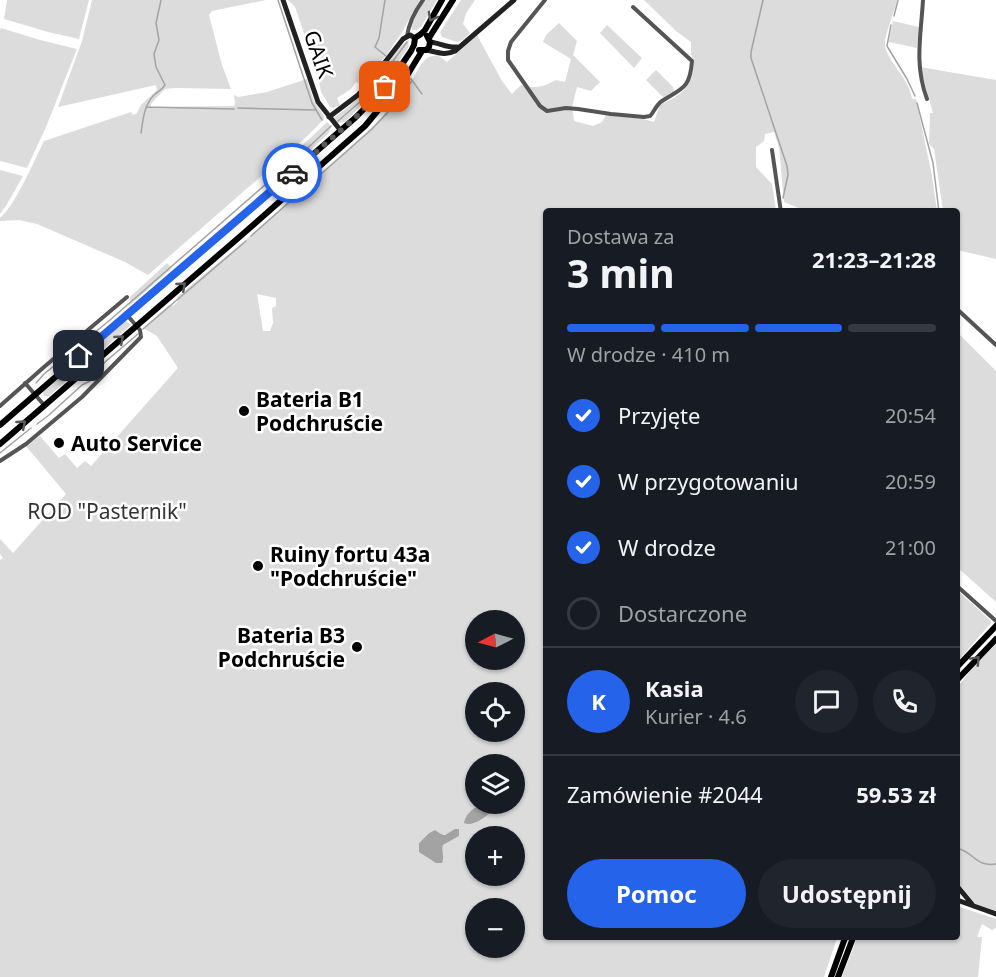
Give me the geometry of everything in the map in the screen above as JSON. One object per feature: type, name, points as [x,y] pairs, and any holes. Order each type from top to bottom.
[{"type":"main road","points":[[0,425],[341,131],[385,87],[408,57],[442,0]]},
{"type":"main road","points":[[0,444],[365,126],[408,74],[424,50],[429,47],[430,40],[453,0]]},
{"type":"main road","points":[[417,39],[426,35],[430,40]]},
{"type":"main road","points":[[417,39],[417,49],[424,50]]},
{"type":"main road","points":[[236,222],[244,232]]},
{"type":"main road","points":[[960,665],[996,626]]},
{"type":"main road","points":[[960,678],[996,639]]},
{"type":"main road","points":[[831,977],[844,940]]},
{"type":"main road","points":[[838,977],[852,940]]},
{"type":"street","name":"GAIK","points":[[283,0],[318,102],[341,131]]},
{"type":"street","points":[[417,39],[407,36],[408,28],[415,11],[423,0]]},
{"type":"street","points":[[424,50],[450,53],[514,0]]},
{"type":"street","points":[[545,0],[511,42],[508,51],[508,60],[540,106],[547,111],[566,108],[644,117],[650,116],[658,104],[686,87],[693,61],[633,7]]},
{"type":"street","points":[[923,0],[919,65],[927,99]]},
{"type":"street","name":"GAIK","points":[[328,117],[358,95],[407,36]]},
{"type":"street","points":[[430,40],[449,47],[459,47]]},
{"type":"street","points":[[772,150],[780,208]]},
{"type":"street","points":[[0,406],[126,297]]},
{"type":"street","points":[[960,312],[996,345]]},
{"type":"street","points":[[0,461],[26,444],[82,397],[141,337],[140,330],[127,315]]},
{"type":"street","points":[[25,383],[44,405]]},
{"type":"street","points":[[960,589],[996,621]]},
{"type":"street","points":[[960,890],[973,906]]},
{"type":"street","points":[[960,901],[996,914]]},
{"type":"green space","points":[[7,0],[89,0],[79,39],[4,19]]},
{"type":"green space","points":[[92,0],[266,0],[212,11],[209,15],[231,89],[165,89],[151,104],[151,107],[234,106],[234,95],[238,97],[267,92],[307,79],[314,101],[324,116],[324,119],[296,147],[148,275],[125,262],[37,224],[19,220],[0,221],[18,193],[44,141],[131,112],[133,115],[157,90],[156,85],[58,107],[82,41]]},
{"type":"green space","points":[[288,0],[420,0],[388,53],[361,84],[356,82],[351,89],[337,98],[340,105],[333,108],[321,92],[314,54],[311,53],[295,7]]},
{"type":"green space","points":[[425,0],[437,0],[421,27],[412,30],[411,27],[417,13]]},
{"type":"green space","points":[[461,0],[475,0],[466,13],[463,24],[470,33],[457,42],[442,37],[440,32]]},
{"type":"green space","name":"ROD \"Pasternik\"","points":[[644,0],[897,0],[885,45],[912,99],[916,99],[937,208],[799,208],[784,202],[779,147],[774,132],[765,134],[764,141],[756,147],[756,167],[772,184],[776,208],[543,208],[543,940],[836,940],[824,977],[0,977],[0,560],[3,558],[0,554],[0,539],[13,553],[66,494],[26,446],[40,436],[59,458],[65,454],[77,468],[85,461],[91,466],[178,368],[157,336],[143,328],[169,305],[173,306],[178,301],[177,297],[241,244],[370,129],[429,57],[438,56],[447,62],[477,35],[502,81],[512,94],[521,85],[535,87],[556,80],[565,82],[571,59],[543,42],[546,35],[559,23],[577,41],[573,55],[600,82],[591,91],[577,87],[572,107],[574,121],[593,126],[602,122],[606,115],[654,122],[660,105],[685,89],[691,79],[694,63],[691,42]],"holes":[[[257,294],[276,298],[276,306],[272,308],[273,323],[270,331],[263,331]],[[435,830],[441,834],[459,836],[443,845],[442,850],[419,843]]]},
{"type":"green space","points":[[893,21],[919,27],[917,48],[889,42]]},
{"type":"green space","points":[[607,25],[642,58],[634,68],[600,33]]},
{"type":"green space","points":[[1,28],[77,49],[27,168],[0,161]]},
{"type":"green space","points":[[408,40],[408,48],[387,77],[345,122],[337,123],[333,119],[369,87]]},
{"type":"green space","points":[[920,67],[996,80],[996,259],[960,251],[960,208],[943,208],[934,149],[929,144],[930,113],[933,113]]},
{"type":"green space","points":[[656,70],[673,87],[674,91],[664,98],[646,80]]},
{"type":"green space","points":[[327,122],[331,127],[329,133],[292,167],[286,161]]},
{"type":"green space","points":[[0,170],[23,176],[0,214]]},
{"type":"green space","points":[[167,263],[172,268],[129,306],[130,297]]},
{"type":"green space","points":[[126,321],[131,325],[49,396],[44,396],[44,391]]},
{"type":"green space","points":[[960,335],[996,371],[996,602],[960,570]]},
{"type":"green space","points":[[960,593],[991,623],[960,659]]},
{"type":"green space","points":[[996,644],[996,911],[976,904],[960,885],[960,684]]},
{"type":"green space","points":[[960,907],[996,919],[996,928],[992,930],[982,924],[977,937],[982,937],[978,977],[842,977],[856,940],[960,940]]},
{"type":"shaded area","points":[[468,814],[488,814],[475,823],[467,824],[464,823]]},
{"type":"shaded area","points":[[459,829],[459,836],[443,845],[442,863],[436,863],[419,852],[419,843],[429,833],[435,830],[445,835]]},
{"type":"waterway","points":[[141,133],[148,103],[165,85],[156,67],[154,54],[159,40],[156,23],[161,0]]},
{"type":"waterway","points":[[278,0],[312,103],[322,120]]},
{"type":"waterway","points":[[385,0],[379,38],[375,47],[386,56]]},
{"type":"waterway","points":[[763,0],[751,58],[787,166],[788,175],[783,198]]},
{"type":"waterway","points":[[894,16],[898,0]]},
{"type":"waterway","points":[[891,25],[887,46],[915,96]]},
{"type":"waterway","points":[[393,61],[407,42]]},
{"type":"waterway","points":[[338,121],[361,101],[394,62]]},
{"type":"waterway","points":[[411,79],[422,94]]},
{"type":"waterway","points":[[251,236],[372,129],[412,81]]},
{"type":"waterway","points":[[917,103],[933,163],[939,208]]},
{"type":"waterway","points":[[146,107],[234,109]]},
{"type":"waterway","points":[[238,108],[315,110]]},
{"type":"waterway","points":[[36,383],[331,126]]},
{"type":"waterway","points":[[143,329],[246,241]]},
{"type":"waterway","points":[[37,424],[82,385],[90,381],[105,362],[138,334]]},
{"type":"waterway","points":[[0,453],[31,428]]},
{"type":"waterway","points":[[960,849],[983,863],[996,864]]},
{"type":"way so far","points":[[292,173],[355,118],[385,87]]},
{"type":"place","name":"Bateria B1 Podchruście","points":[[244,411]]},
{"type":"place","name":"Auto Service","points":[[59,443]]},
{"type":"place","name":"Ruiny fortu 43a \"Podchruście\"","points":[[258,566]]},
{"type":"place","name":"Bateria B3 Podchruście","points":[[357,647]]},
{"type":"route","points":[[79,356],[292,173]]}]
